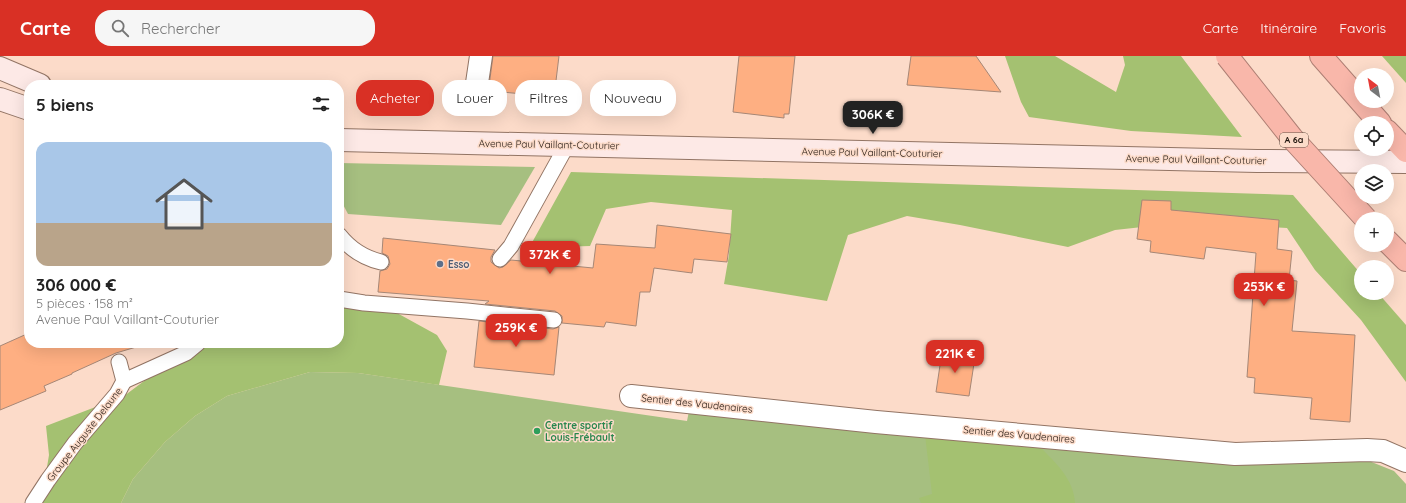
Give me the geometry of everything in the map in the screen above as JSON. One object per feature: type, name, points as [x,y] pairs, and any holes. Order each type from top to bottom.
[{"type":"highway","name":"A 6a","points":[[1227,56],[1292,138],[1360,212]]},
{"type":"highway","points":[[1322,57],[1374,116]]},
{"type":"highway","points":[[1394,138],[1406,151]]},
{"type":"highway","points":[[1394,248],[1406,260]]},
{"type":"main road","points":[[0,68],[28,80]]},
{"type":"main road","points":[[0,99],[24,107]]},
{"type":"main road","name":"Avenue Paul Vaillant-Couturier","points":[[344,140],[1249,161],[1406,162]]},
{"type":"street","points":[[477,80],[481,56]]},
{"type":"street","name":"Sentier des Vaudenaires","points":[[632,396],[876,422],[1235,454],[1366,450],[1383,451],[1406,461]]},
{"type":"lane","points":[[500,259],[511,246],[566,145]]},
{"type":"lane","points":[[344,240],[356,252],[369,259],[381,262]]},
{"type":"lane","points":[[344,299],[364,303],[467,311],[554,320]]},
{"type":"lane","points":[[124,381],[186,354],[193,348]]},
{"type":"lane","name":"Groupe Auguste Delaune","points":[[33,503],[75,443],[116,394],[124,381],[119,362]]},
{"type":"green space","points":[[1005,56],[1055,56],[1116,92],[1125,65],[1123,56],[1181,56],[1242,137],[1131,131],[1029,117],[1021,102]]},
{"type":"green space","points":[[1382,56],[1406,56],[1406,83],[1394,68]]},
{"type":"green space","points":[[344,163],[535,167],[501,225],[348,214],[344,206]]},
{"type":"green space","points":[[571,172],[1293,195],[1354,266],[1354,300],[1384,300],[1406,325],[1406,382],[1361,320],[1315,270],[1287,228],[1188,222],[1115,230],[1068,247],[907,216],[848,235],[827,301],[724,284],[729,255],[732,210],[651,202],[606,209],[590,246],[529,248]]},
{"type":"green space","points":[[344,303],[346,307],[397,313],[437,335],[447,351],[439,385],[358,373],[310,372],[227,396],[195,416],[165,442],[133,479],[121,503],[41,503],[49,455],[46,426],[124,396],[187,349],[344,348]]},
{"type":"green space","name":"Centre sportif Louis-Frébault","points":[[310,372],[358,373],[687,421],[689,411],[1234,465],[1369,461],[1394,471],[1406,484],[1406,503],[121,503],[133,479],[165,442],[195,416],[227,396]]},
{"type":"green space","points":[[925,435],[1039,446],[1063,472],[1071,486],[1075,503],[921,503],[919,498],[932,494]]},
{"type":"building","points":[[493,56],[559,56],[556,80],[515,80],[515,93],[507,92],[507,80],[490,80]]},
{"type":"building","points":[[739,56],[795,56],[789,114],[784,114],[784,118],[733,112]]},
{"type":"building","points":[[911,56],[976,56],[1001,92],[907,85]]},
{"type":"building","points":[[1142,200],[1171,201],[1171,210],[1279,220],[1277,249],[1292,251],[1289,280],[1297,281],[1292,331],[1355,335],[1350,422],[1310,419],[1312,398],[1254,393],[1255,378],[1247,377],[1256,253],[1206,247],[1204,259],[1150,252],[1151,241],[1137,239]]},
{"type":"building","points":[[657,225],[731,234],[727,262],[694,259],[692,273],[654,268],[650,292],[640,292],[636,326],[606,322],[604,327],[562,323],[562,316],[555,311],[485,304],[489,301],[378,292],[380,271],[387,269],[390,264],[388,256],[382,253],[383,238],[495,250],[491,257],[491,262],[499,268],[503,267],[511,260],[593,268],[596,244],[655,248]]},
{"type":"building","points":[[479,321],[553,329],[559,327],[554,375],[474,367]]},
{"type":"building","points":[[24,335],[24,348],[133,348],[116,353],[44,386],[46,391],[0,410],[0,346]]},
{"type":"building","points":[[942,352],[975,357],[969,396],[936,392]]},
{"type":"place","name":"Esso","points":[[440,264]]},
{"type":"place","name":"Centre sportif Louis-Frébault","points":[[537,431]]}]
